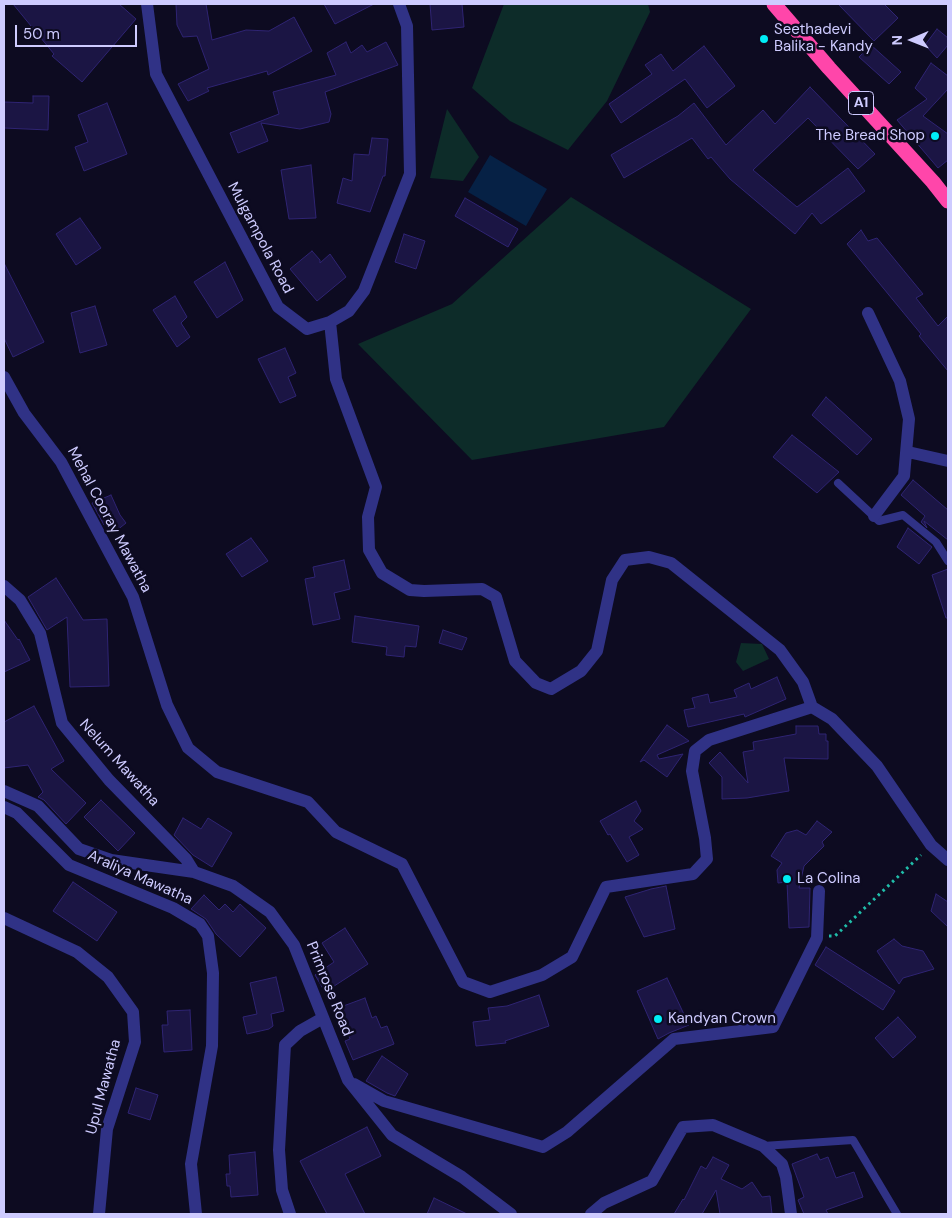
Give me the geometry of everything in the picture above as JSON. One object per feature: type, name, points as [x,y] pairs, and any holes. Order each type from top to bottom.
[{"type":"highway","name":"A1","points":[[774,4],[948,201]]},
{"type":"street","name":"Mulgampola Road","points":[[147,4],[156,74],[278,307],[307,329],[330,322],[349,310],[364,291],[410,174],[407,26],[399,4]]},
{"type":"street","points":[[868,313],[900,381],[909,419],[908,452],[904,476],[874,516]]},
{"type":"street","points":[[330,322],[336,379],[376,487],[368,517],[369,550],[382,573],[410,590],[482,589],[496,597],[515,661],[536,683],[551,689],[581,671],[597,651],[612,580],[626,560],[649,557],[671,563],[780,650],[803,682],[812,707],[832,719],[877,766],[932,845],[948,860]]},
{"type":"street","name":"Mehal Cooray Mawatha","points":[[4,377],[24,413],[62,462],[134,597],[168,705],[188,748],[217,772],[308,802],[336,832],[402,864],[462,982],[490,992],[542,975],[572,956],[606,887],[692,874],[707,859],[705,838],[692,771],[695,751],[708,740],[812,707]]},
{"type":"street","points":[[908,452],[948,461]]},
{"type":"street","name":"Nelum Mawatha","points":[[4,586],[20,600],[40,634],[62,723],[109,780],[186,859],[194,872]]},
{"type":"street","name":"Primrose Road","points":[[4,791],[38,806],[79,849],[110,860],[194,872],[233,886],[270,912],[294,945],[348,1080],[392,1135],[462,1177],[511,1214]]},
{"type":"street","name":"Araliya Mawatha","points":[[4,807],[17,813],[68,864],[173,908],[200,924],[208,936],[214,973],[212,1046],[191,1164],[196,1214]]},
{"type":"street","points":[[348,1080],[384,1101],[543,1147],[567,1132],[674,1039],[774,1027],[817,938],[819,891]]},
{"type":"street","name":"Upul Mawatha","points":[[4,918],[77,952],[108,977],[133,1012],[135,1042],[107,1129],[99,1214]]},
{"type":"street","points":[[290,1214],[282,1190],[280,1150],[285,1045],[300,1031],[323,1018]]},
{"type":"street","points":[[591,1214],[604,1203],[652,1181],[683,1127],[712,1125],[763,1146],[782,1164],[786,1177],[791,1214]]},
{"type":"lane","points":[[838,483],[879,521],[903,515],[936,542],[948,561]]},
{"type":"lane","points":[[763,1146],[854,1140],[897,1214]]},
{"type":"path","points":[[817,938],[835,936],[932,845]]},
{"type":"green space","points":[[504,4],[648,4],[650,12],[607,101],[568,150],[510,121],[472,88]]},
{"type":"green space","points":[[447,109],[479,157],[463,181],[430,178]]},
{"type":"green space","points":[[571,197],[751,309],[664,427],[472,460],[358,344],[452,304]]},
{"type":"green space","points":[[741,643],[762,644],[769,659],[743,671],[736,662]]},
{"type":"water","points":[[490,155],[547,189],[526,226],[468,192]]},
{"type":"building","points":[[13,4],[119,4],[136,19],[82,82],[52,56],[54,54]]},
{"type":"building","points":[[176,4],[206,4],[212,40],[246,30],[269,31],[294,17],[312,51],[268,75],[267,71],[207,88],[209,91],[188,101],[178,84],[209,69],[197,36],[183,37],[177,25]]},
{"type":"building","points":[[324,4],[374,4],[335,24]]},
{"type":"building","points":[[430,4],[462,4],[464,27],[432,30]]},
{"type":"building","points":[[838,4],[884,4],[898,18],[874,41]]},
{"type":"building","points":[[937,29],[948,38],[948,45],[937,58],[925,45]]},
{"type":"building","points":[[346,42],[351,53],[362,45],[367,52],[386,42],[398,65],[325,92],[331,114],[329,122],[300,129],[261,123],[268,141],[238,153],[230,133],[279,114],[273,92],[336,75],[327,53]]},
{"type":"building","points":[[871,45],[901,72],[889,84],[859,57]]},
{"type":"building","points":[[704,46],[735,86],[707,108],[685,79],[621,123],[609,104],[652,74],[645,65],[661,54],[673,71]]},
{"type":"building","points":[[931,63],[948,76],[948,89],[923,116],[948,134],[948,160],[938,168],[897,120],[927,99],[915,88]]},
{"type":"building","points":[[810,87],[875,154],[858,169],[808,118],[753,170],[797,207],[848,168],[865,191],[821,224],[812,213],[795,234],[730,179],[711,157],[708,159],[692,138],[624,178],[611,155],[678,116],[694,103],[726,145],[763,110],[775,124]]},
{"type":"building","points":[[33,96],[49,96],[48,130],[4,128],[4,102],[33,103]]},
{"type":"building","points":[[107,103],[127,154],[84,171],[75,147],[88,142],[78,115]]},
{"type":"building","points":[[372,138],[388,139],[385,176],[383,176],[370,212],[337,203],[343,178],[352,181],[354,154],[369,155]]},
{"type":"building","points":[[311,165],[316,218],[289,219],[281,170]]},
{"type":"building","points":[[465,198],[518,229],[508,247],[455,216]]},
{"type":"building","points":[[80,218],[101,248],[76,265],[56,234]]},
{"type":"building","points":[[861,230],[868,241],[877,238],[923,294],[916,298],[938,326],[948,316],[948,371],[919,336],[921,334],[847,244]]},
{"type":"building","points":[[404,234],[425,241],[416,269],[395,262]]},
{"type":"building","points":[[312,251],[320,260],[320,263],[330,254],[346,277],[317,301],[290,269]]},
{"type":"building","points":[[225,262],[243,300],[217,318],[194,282]]},
{"type":"building","points":[[4,263],[44,342],[13,357],[4,338]]},
{"type":"building","points":[[175,296],[187,317],[181,323],[190,337],[177,347],[153,310]]},
{"type":"building","points":[[95,306],[107,345],[80,353],[71,313]]},
{"type":"building","points":[[285,348],[296,373],[288,377],[296,396],[280,403],[258,359]]},
{"type":"building","points":[[826,397],[872,439],[857,455],[812,415]]},
{"type":"building","points":[[792,435],[839,472],[817,493],[773,457]]},
{"type":"building","points":[[913,480],[948,510],[948,540],[924,521],[927,528],[921,522],[925,516],[901,495]]},
{"type":"building","points":[[111,495],[120,515],[126,523],[116,531],[108,522],[104,525],[92,503]]},
{"type":"building","points":[[908,528],[932,547],[919,564],[897,547]]},
{"type":"building","points":[[251,538],[268,561],[242,577],[226,554]]},
{"type":"building","points":[[344,560],[350,589],[334,593],[340,619],[313,625],[305,579],[315,577],[313,567]]},
{"type":"building","points":[[948,569],[948,618],[946,618],[932,575]]},
{"type":"building","points":[[56,578],[83,620],[107,619],[109,686],[70,687],[67,617],[47,630],[28,597]]},
{"type":"building","points":[[355,616],[419,626],[416,647],[405,646],[404,657],[386,655],[387,647],[352,642]]},
{"type":"building","points":[[4,620],[19,639],[30,660],[4,672]]},
{"type":"building","points":[[443,630],[467,638],[462,650],[439,643]]},
{"type":"building","points":[[777,677],[786,699],[745,717],[744,714],[688,727],[684,710],[695,708],[692,698],[708,694],[710,703],[737,697],[734,690],[749,683],[751,689]]},
{"type":"building","points":[[34,706],[64,761],[51,769],[86,803],[66,824],[44,800],[38,797],[43,792],[28,765],[4,768],[4,722]]},
{"type":"building","points":[[667,725],[689,741],[657,755],[659,759],[683,754],[667,777],[644,760],[640,762]]},
{"type":"building","points":[[796,726],[818,726],[819,734],[826,734],[828,759],[784,758],[789,791],[747,798],[722,799],[722,777],[709,763],[720,752],[748,783],[743,752],[754,750],[753,742],[796,734]]},
{"type":"building","points":[[101,800],[135,833],[118,851],[84,817]]},
{"type":"building","points":[[636,801],[641,811],[634,821],[643,829],[629,837],[639,855],[627,862],[600,821]]},
{"type":"building","points":[[183,818],[201,829],[208,818],[232,833],[212,867],[193,855],[174,835]]},
{"type":"building","points":[[817,821],[832,832],[822,842],[824,846],[804,866],[799,888],[810,888],[809,927],[789,928],[787,882],[778,883],[777,870],[782,863],[771,856],[786,833],[797,830],[806,835]]},
{"type":"building","points":[[73,882],[117,912],[97,941],[53,911]]},
{"type":"building","points":[[666,886],[675,929],[644,937],[625,897]]},
{"type":"building","points":[[936,894],[948,902],[948,927],[931,911]]},
{"type":"building","points":[[204,895],[219,910],[225,904],[233,912],[240,904],[266,928],[240,957],[216,934],[206,919],[191,909]]},
{"type":"building","points":[[345,928],[368,964],[325,992],[315,975],[334,962],[322,943]]},
{"type":"building","points":[[894,939],[902,946],[923,951],[934,969],[903,978],[899,984],[877,951]]},
{"type":"building","points":[[826,947],[895,991],[883,1010],[815,965]]},
{"type":"building","points":[[276,977],[284,1011],[271,1014],[273,1026],[269,1029],[247,1034],[243,1017],[257,1014],[250,983]]},
{"type":"building","points":[[667,978],[689,1025],[658,1039],[637,991]]},
{"type":"building","points":[[539,995],[549,1026],[505,1041],[506,1043],[476,1046],[473,1022],[490,1020],[488,1008],[507,1006]]},
{"type":"building","points":[[365,998],[372,1018],[376,1016],[381,1028],[387,1026],[394,1044],[353,1060],[345,1041],[350,1039],[338,1008]]},
{"type":"building","points":[[190,1010],[192,1050],[164,1052],[162,1025],[168,1025],[167,1011]]},
{"type":"building","points":[[898,1017],[916,1037],[893,1058],[875,1038]]},
{"type":"building","points":[[382,1056],[408,1074],[395,1096],[366,1081]]},
{"type":"building","points":[[136,1088],[158,1095],[150,1120],[128,1113]]},
{"type":"building","points":[[367,1127],[381,1156],[345,1174],[365,1214],[327,1214],[300,1161]]},
{"type":"building","points":[[255,1152],[258,1195],[231,1197],[230,1186],[227,1186],[226,1174],[230,1174],[229,1155]]},
{"type":"building","points":[[817,1154],[820,1160],[828,1157],[836,1178],[854,1172],[863,1197],[826,1210],[828,1214],[804,1214],[798,1200],[804,1197],[792,1164]]},
{"type":"building","points":[[713,1157],[729,1165],[721,1179],[742,1189],[752,1182],[762,1197],[770,1196],[772,1214],[720,1214],[716,1190],[702,1214],[674,1214],[684,1200],[701,1166],[706,1169]]},
{"type":"building","points":[[434,1198],[467,1214],[427,1214]]},
{"type":"place","name":"Seethadevi Balika - Kandy","points":[[764,39]]},
{"type":"place","name":"The Bread Shop","points":[[935,136]]},
{"type":"place","name":"La Colina","points":[[787,879]]},
{"type":"place","name":"Kandyan Crown","points":[[658,1019]]}]
